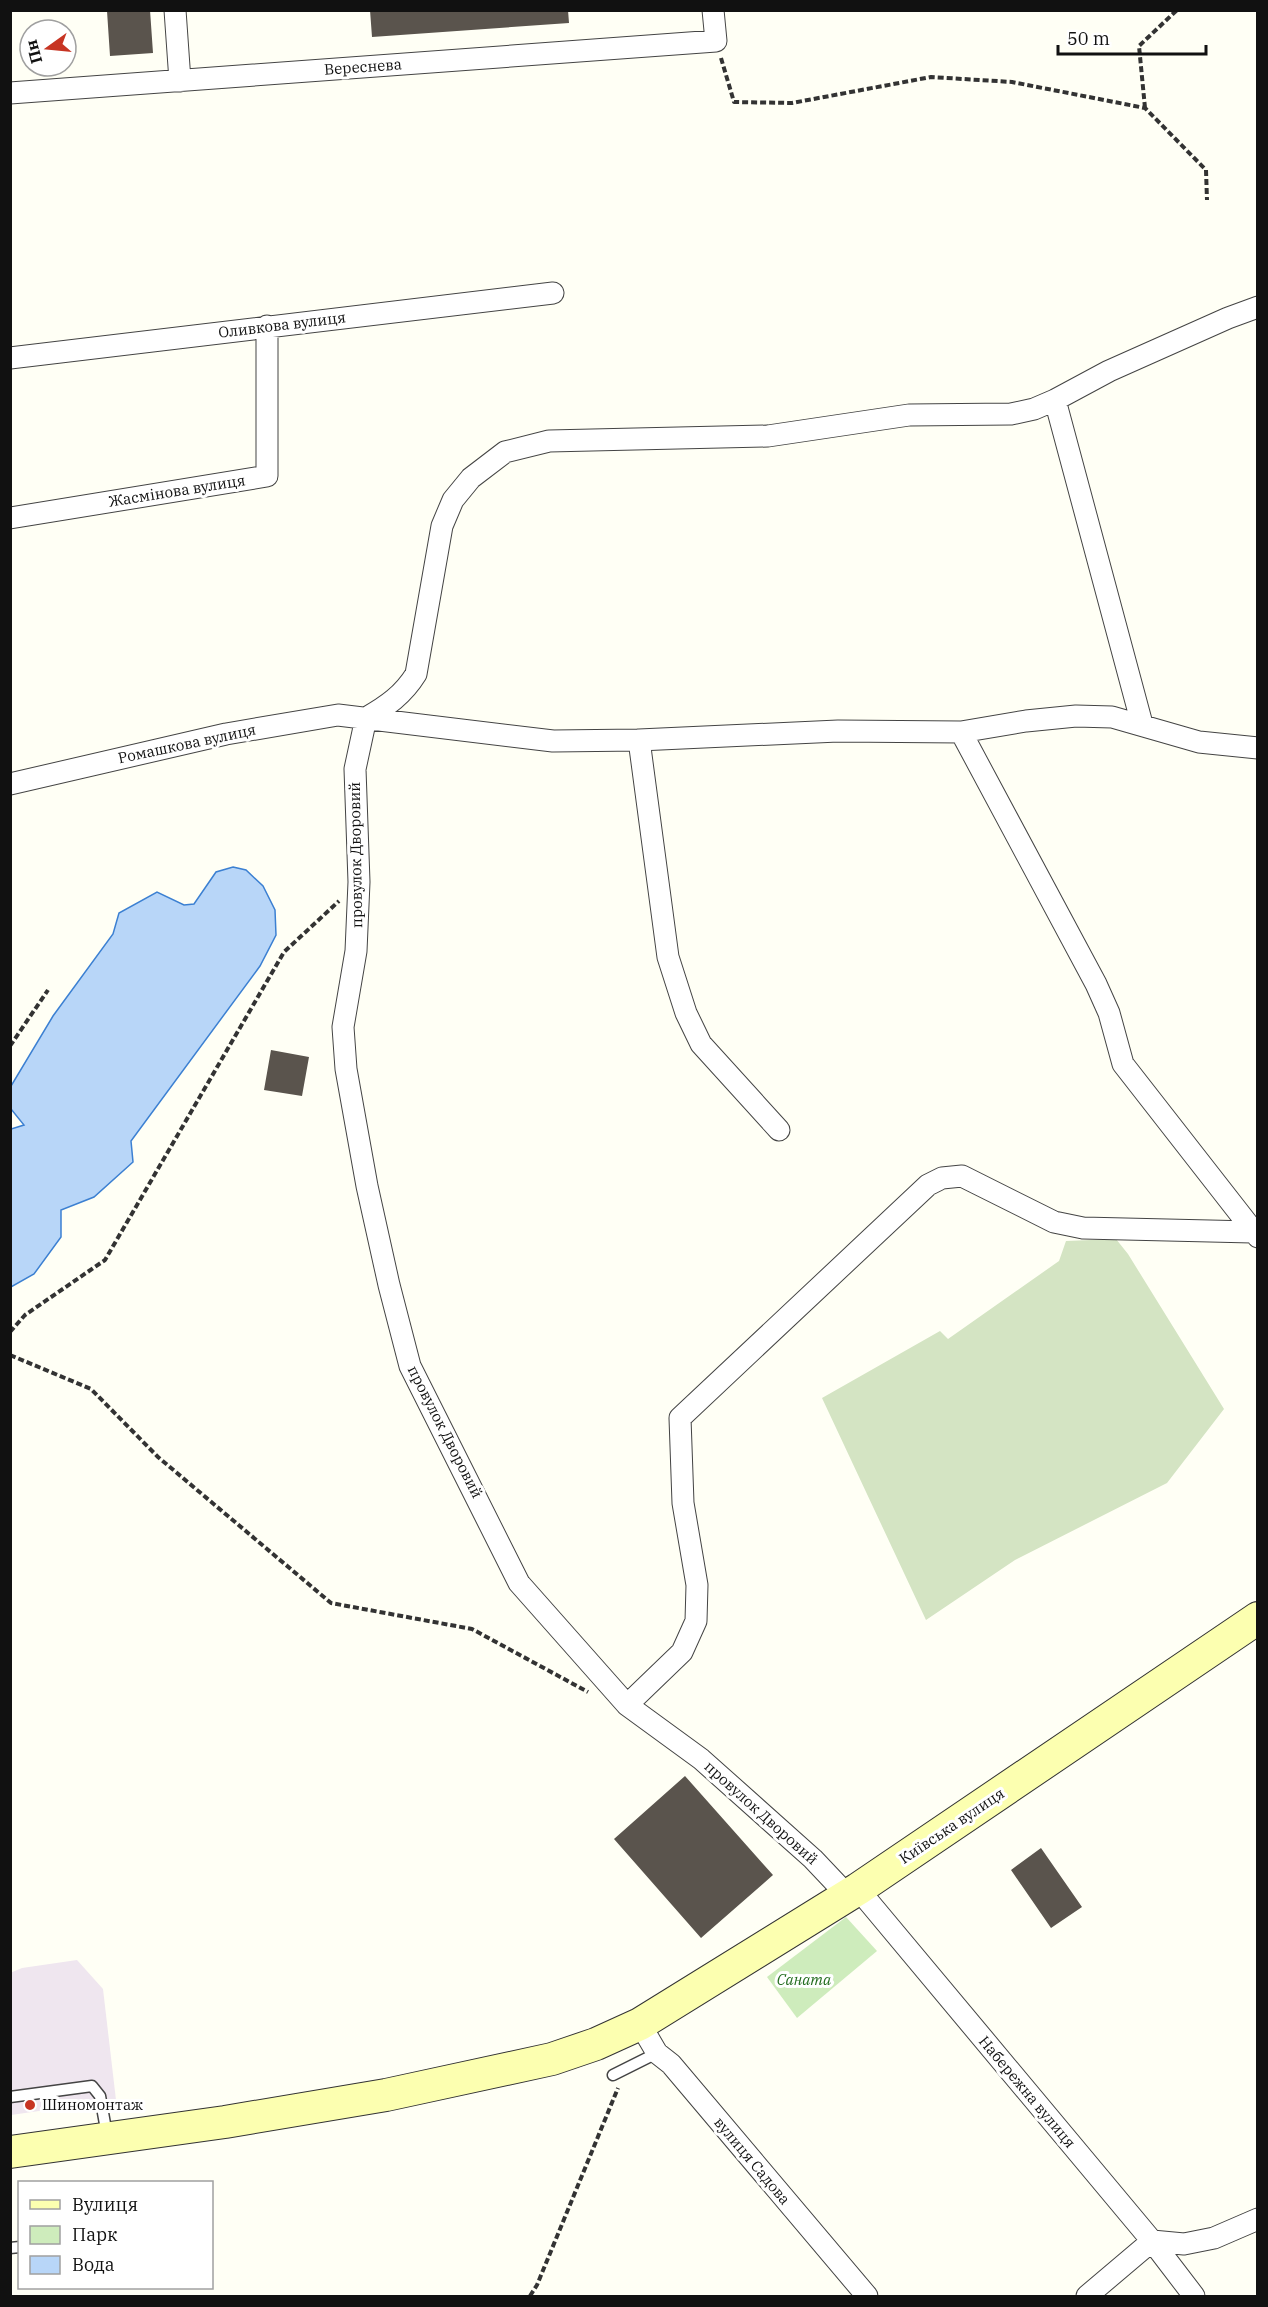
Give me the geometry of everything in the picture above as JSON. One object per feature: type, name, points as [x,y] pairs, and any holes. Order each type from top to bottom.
[{"type":"street","points":[[175,10],[180,81]]},
{"type":"street","points":[[713,10],[716,41]]},
{"type":"street","name":"Вереснева","points":[[10,93],[716,41]]},
{"type":"street","name":"Оливкова вулиця","points":[[10,358],[553,293]]},
{"type":"street","points":[[366,718],[388,706],[407,688],[416,674],[442,526],[453,500],[471,478],[505,452],[549,441],[768,436],[909,415],[1011,414],[1034,409],[1055,400],[1110,371],[1257,307]]},
{"type":"street","name":"Жасмінова вулиця","points":[[10,518],[267,476],[267,327]]},
{"type":"street","points":[[1055,400],[1142,724]]},
{"type":"street","name":"Ромашкова вулиця","points":[[10,784],[226,734],[338,715],[553,741],[639,740],[838,731],[961,732],[1026,721],[1076,716],[1112,717],[1199,742],[1257,748]]},
{"type":"street","name":"провулок Дворовий","points":[[366,718],[355,770],[359,882],[356,951],[343,1027],[345,1069],[367,1186],[410,1366],[519,1583],[624,1702],[701,1760],[853,1893]]},
{"type":"street","points":[[961,732],[1096,984],[1109,1013],[1123,1065],[1255,1235]]},
{"type":"street","points":[[639,740],[668,957],[686,1013],[701,1044],[779,1130]]},
{"type":"street","points":[[624,1702],[682,1652],[696,1621],[697,1585],[683,1503],[680,1418],[928,1185],[942,1178],[962,1176],[1054,1222],[1083,1228],[1255,1235]]},
{"type":"street","name":"Київська вулиця","points":[[10,2152],[386,2096],[552,2059],[596,2044],[640,2024],[853,1893],[1257,1618]]},
{"type":"street","name":"Набережна вулиця","points":[[853,1893],[1152,2241],[1194,2296]]},
{"type":"street","name":"вулиця Садова","points":[[640,2024],[657,2053],[671,2064],[867,2296]]},
{"type":"street","points":[[1087,2296],[1152,2241],[1184,2244],[1214,2238],[1257,2218]]},
{"type":"lane","points":[[613,2075],[657,2053]]},
{"type":"lane","points":[[10,2097],[92,2086],[100,2096],[107,2139]]},
{"type":"path","points":[[1145,108],[1139,45],[1177,10]]},
{"type":"path","points":[[716,41],[734,102],[792,103],[931,77],[1012,82],[1145,108],[1206,170],[1207,200]]},
{"type":"path","points":[[10,1332],[25,1316],[105,1260],[284,952],[359,882]]},
{"type":"path","points":[[10,1046],[48,990]]},
{"type":"path","points":[[10,1355],[91,1389],[158,1457],[331,1604],[472,1629],[608,1703],[624,1702]]},
{"type":"path","points":[[530,2296],[537,2285],[624,2070]]},
{"type":"shaded area","points":[[77,1960],[103,1989],[116,2100],[11,2115],[10,1973],[22,1968]]},
{"type":"green space","points":[[1116,1239],[1128,1254],[1224,1409],[1167,1483],[1015,1560],[926,1620],[822,1398],[940,1331],[948,1339],[1059,1261],[1066,1241]]},
{"type":"green space","name":"Саната","points":[[846,1917],[877,1951],[797,2018],[767,1977]]},
{"type":"water","points":[[233,867],[246,870],[263,886],[275,910],[276,935],[260,966],[131,1141],[133,1162],[94,1197],[61,1210],[61,1237],[34,1274],[11,1287],[11,1129],[24,1125],[11,1109],[11,1086],[53,1016],[113,934],[119,913],[157,892],[184,905],[194,904],[216,872]]},
{"type":"building","points":[[150,10],[153,53],[110,56],[107,11]]},
{"type":"building","points":[[370,10],[568,10],[569,23],[372,37]]},
{"type":"building","points":[[271,1050],[309,1057],[302,1096],[264,1090]]},
{"type":"building","points":[[685,1776],[773,1875],[701,1938],[614,1839]]},
{"type":"building","points":[[1041,1848],[1082,1907],[1051,1928],[1011,1870]]},
{"type":"place","name":"Шиномонтаж","points":[[30,2105]]}]
